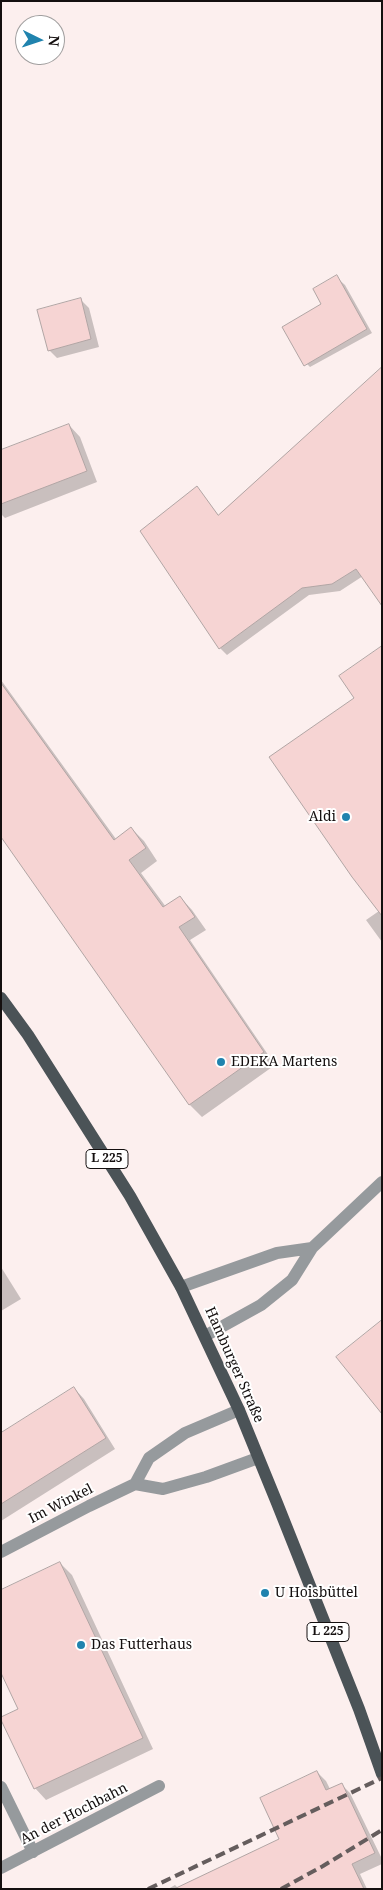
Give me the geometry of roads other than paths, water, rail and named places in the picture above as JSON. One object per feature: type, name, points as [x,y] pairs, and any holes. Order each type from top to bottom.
[{"type":"main road","name":"Hamburger Straße","points":[[1,998],[28,1035],[126,1189],[181,1287],[239,1410],[358,1708],[382,1774]]},
{"type":"street","points":[[205,1336],[261,1305],[292,1280],[312,1248],[382,1182]]},
{"type":"street","points":[[181,1287],[277,1253],[312,1248]]},
{"type":"street","points":[[239,1410],[185,1433],[149,1458],[135,1484],[163,1489],[206,1477],[258,1458]]},
{"type":"street","name":"Im Winkel","points":[[1,1552],[135,1484]]},
{"type":"street","name":"An der Hochbahn","points":[[1,1868],[159,1786]]},
{"type":"street","points":[[1,1787],[33,1852]]},
{"type":"railway","points":[[148,1889],[382,1778]]},
{"type":"railway","points":[[281,1889],[382,1830]]},
{"type":"place","name":"Aldi","points":[[346,817]]},
{"type":"place","name":"EDEKA Martens","points":[[221,1062]]},
{"type":"place","name":"U Hoisbüttel","points":[[265,1593]]},
{"type":"place","name":"Das Futterhaus","points":[[81,1645]]}]
